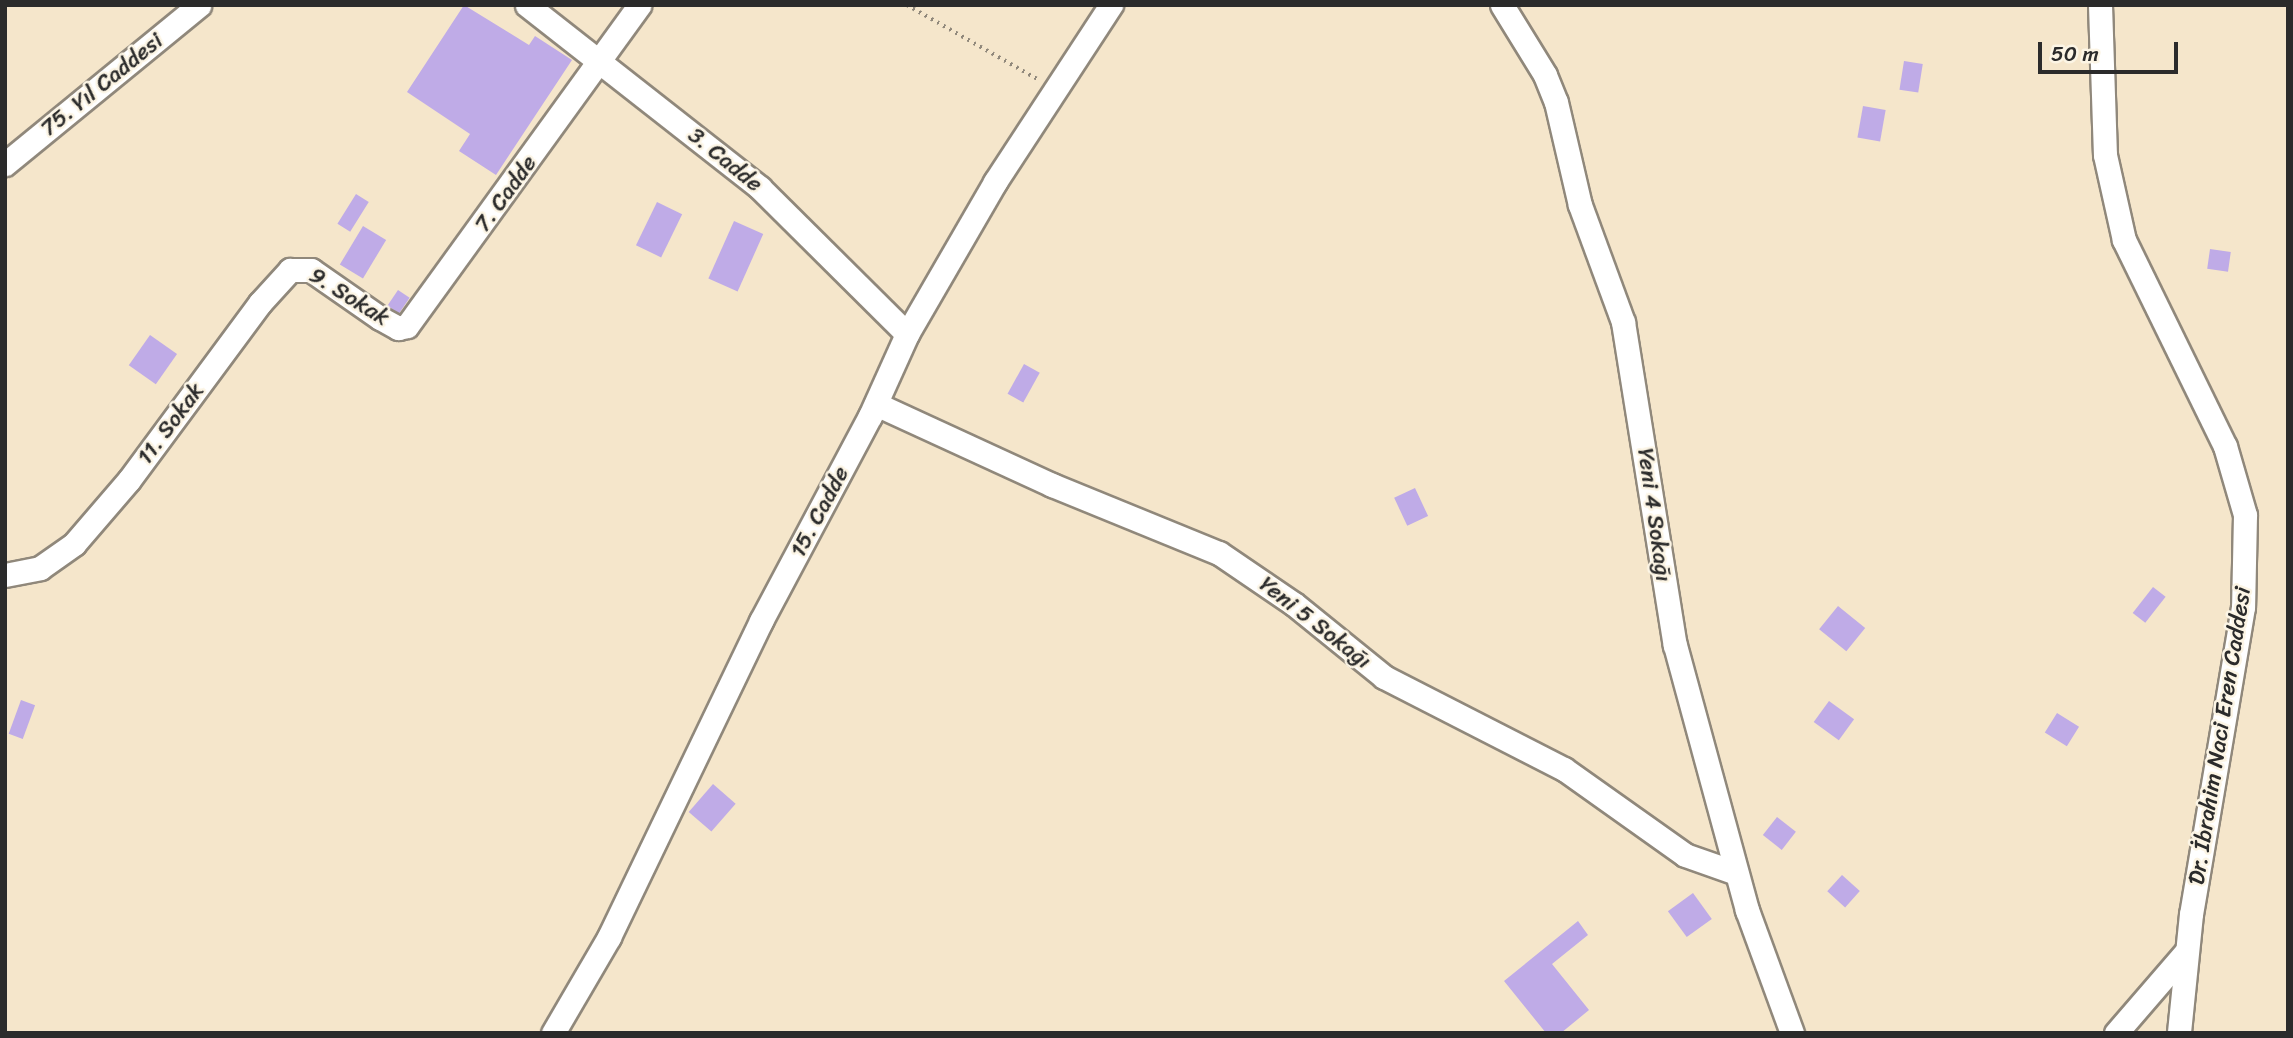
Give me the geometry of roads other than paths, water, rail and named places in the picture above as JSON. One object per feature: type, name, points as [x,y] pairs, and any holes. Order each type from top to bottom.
[{"type":"street","name":"75. Yıl Caddesi","points":[[5,164],[199,5]]},
{"type":"street","name":"3. Cadde","points":[[527,5],[603,61],[760,188],[906,334]]},
{"type":"street","name":"7. Cadde","points":[[407,326],[603,61],[639,5]]},
{"type":"street","name":"15. Cadde","points":[[553,1033],[608,937],[761,621],[876,404],[906,334],[1054,89],[1111,5]]},
{"type":"street","name":"Yeni 4 Sokağı","points":[[1502,5],[1545,75],[1556,102],[1580,205],[1623,322],[1675,645],[1736,873],[1792,1033]]},
{"type":"street","name":"Dr. İbrahim Naci Eren Caddesi","points":[[2100,5],[2103,142],[2124,240],[2225,446],[2245,515],[2243,607],[2185,953],[2179,1033]]},
{"type":"street","name":"9. Sokak","points":[[290,270],[311,270],[380,318],[398,328],[407,326]]},
{"type":"street","name":"11. Sokak","points":[[5,575],[40,568],[74,544],[96,520],[260,303],[290,270]]},
{"type":"street","name":"Yeni 5 Sokağı","points":[[876,404],[1041,481],[1219,553],[1294,604],[1384,677],[1564,769],[1685,855],[1736,873]]},
{"type":"street","points":[[2116,1033],[2185,953]]}]
